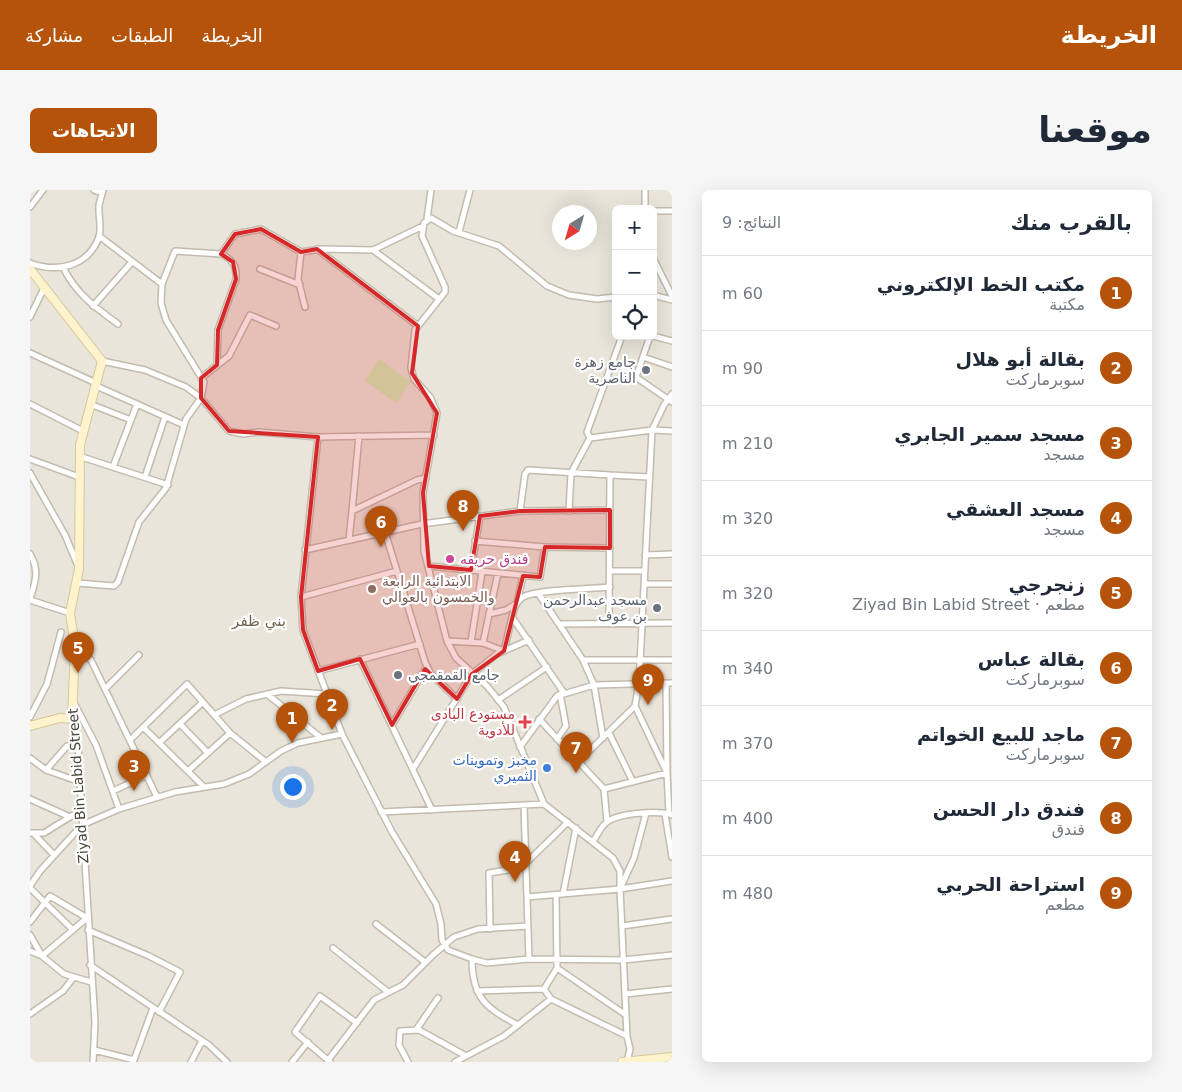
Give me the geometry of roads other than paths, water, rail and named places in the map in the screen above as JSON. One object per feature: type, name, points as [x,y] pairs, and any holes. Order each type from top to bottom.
[{"type":"main road","points":[[30,269],[102,361]]},
{"type":"main road","name":"Ziyad Bin Labid Street","points":[[72,719],[75,646],[70,613],[79,569],[79,456],[89,404],[102,361]]},
{"type":"main road","points":[[30,726],[60,718],[72,719]]},
{"type":"main road","points":[[626,1062],[672,1057]]},
{"type":"street","points":[[30,207],[43,190]]},
{"type":"street","points":[[30,263],[39,266],[64,267],[76,264],[85,256],[99,236],[99,206],[103,191],[94,190]]},
{"type":"street","points":[[431,190],[427,220],[423,226],[422,236],[445,287],[445,292],[416,330],[412,373],[418,385],[435,404],[437,421],[422,493],[424,551],[447,641],[456,658],[486,686],[504,707],[544,804],[613,858],[620,871],[627,1036],[630,1049],[626,1062]]},
{"type":"street","points":[[458,232],[470,190]]},
{"type":"street","points":[[645,190],[645,205]]},
{"type":"street","points":[[657,211],[672,211]]},
{"type":"street","points":[[427,220],[431,218],[458,232],[499,246],[547,286],[569,295],[597,299],[612,297]]},
{"type":"street","points":[[221,254],[235,234],[261,229],[302,252],[317,249],[373,250],[423,226]]},
{"type":"street","points":[[99,236],[131,263],[162,284]]},
{"type":"street","points":[[317,249],[418,326]]},
{"type":"street","points":[[373,250],[439,299]]},
{"type":"street","points":[[77,583],[114,586],[118,582],[139,522],[163,494],[168,484],[184,425],[189,413],[201,398],[204,382],[166,320],[161,303],[162,284],[175,251],[221,254],[233,262],[236,279],[218,330],[218,365]]},
{"type":"street","points":[[302,252],[298,279],[305,307]]},
{"type":"street","points":[[93,306],[131,263]]},
{"type":"street","points":[[657,266],[672,298]]},
{"type":"street","points":[[64,267],[71,284],[93,306],[118,324]]},
{"type":"street","points":[[260,269],[300,285]]},
{"type":"street","points":[[30,317],[44,288]]},
{"type":"street","points":[[657,296],[672,298]]},
{"type":"street","points":[[201,378],[229,356],[250,315],[276,326]]},
{"type":"street","points":[[657,337],[672,341]]},
{"type":"street","points":[[590,438],[587,432],[621,340]]},
{"type":"street","points":[[636,377],[650,340]]},
{"type":"street","points":[[30,353],[184,425]]},
{"type":"street","points":[[643,357],[672,367]]},
{"type":"street","points":[[102,361],[145,370],[186,387],[201,398],[230,431],[243,434],[259,432],[318,437],[434,435]]},
{"type":"street","points":[[614,362],[670,401]]},
{"type":"street","points":[[578,762],[635,706],[639,683],[652,430],[670,401],[672,394]]},
{"type":"street","points":[[30,404],[83,431]]},
{"type":"street","points":[[89,404],[131,420]]},
{"type":"street","points":[[113,467],[137,404]]},
{"type":"street","points":[[145,477],[165,417]]},
{"type":"street","points":[[590,438],[652,430],[672,431]]},
{"type":"street","points":[[349,540],[359,436]]},
{"type":"street","points":[[318,437],[301,597],[304,630],[342,734],[380,812],[436,904],[441,924],[442,940],[448,950],[487,964],[530,959],[557,961],[623,960],[672,955]]},
{"type":"street","points":[[569,511],[570,473],[590,438]]},
{"type":"street","points":[[79,456],[168,484]]},
{"type":"street","points":[[30,459],[79,477]]},
{"type":"street","points":[[520,511],[525,474],[528,470],[649,477]]},
{"type":"street","points":[[30,473],[65,535],[79,569]]},
{"type":"street","points":[[610,476],[610,624]]},
{"type":"street","points":[[352,510],[417,480],[426,478]]},
{"type":"street","points":[[305,550],[422,524],[480,516],[520,511],[610,510]]},
{"type":"street","points":[[471,570],[480,516]]},
{"type":"street","points":[[385,532],[427,666],[431,674],[457,699]]},
{"type":"street","points":[[475,541],[610,548]]},
{"type":"street","points":[[429,566],[540,577],[545,546]]},
{"type":"street","points":[[30,554],[35,562],[37,574],[30,599],[70,613]]},
{"type":"street","points":[[645,555],[672,554]]},
{"type":"street","points":[[301,597],[397,571]]},
{"type":"street","points":[[610,571],[644,572]]},
{"type":"street","points":[[471,642],[482,572]]},
{"type":"street","points":[[483,643],[498,574]]},
{"type":"street","points":[[504,651],[523,576]]},
{"type":"street","points":[[644,584],[672,584]]},
{"type":"street","points":[[489,614],[506,610],[524,596],[538,593],[610,587]]},
{"type":"street","points":[[538,593],[583,660],[594,685],[603,738]]},
{"type":"street","points":[[512,617],[547,667],[562,693],[566,726],[557,739]]},
{"type":"street","points":[[559,624],[672,623]]},
{"type":"street","points":[[30,717],[47,684],[61,632]]},
{"type":"street","points":[[413,769],[472,674],[504,651],[529,640]]},
{"type":"street","points":[[447,641],[483,643],[504,651]]},
{"type":"street","points":[[318,671],[420,644]]},
{"type":"street","points":[[75,646],[91,660],[157,798]]},
{"type":"street","points":[[105,689],[139,655]]},
{"type":"street","points":[[360,659],[432,810]]},
{"type":"street","points":[[583,660],[672,660]]},
{"type":"street","points":[[392,725],[427,666]]},
{"type":"street","points":[[498,700],[547,667]]},
{"type":"street","points":[[130,740],[187,684],[230,733],[266,762]]},
{"type":"street","points":[[520,747],[551,701],[562,693],[594,685],[669,684],[669,757],[667,773],[672,857]]},
{"type":"street","points":[[214,715],[246,699],[281,691],[326,694]]},
{"type":"street","points":[[267,694],[320,737]]},
{"type":"street","points":[[72,700],[96,745],[119,808]]},
{"type":"street","points":[[159,743],[203,702]]},
{"type":"street","points":[[635,706],[667,773]]},
{"type":"street","name":"Ziyad Bin Labid Street","points":[[72,719],[78,746],[92,982],[93,1062]]},
{"type":"street","points":[[539,719],[604,789],[607,822]]},
{"type":"street","points":[[180,724],[208,753]]},
{"type":"street","points":[[144,728],[204,787]]},
{"type":"street","points":[[188,771],[230,733]]},
{"type":"street","points":[[609,733],[633,782]]},
{"type":"street","points":[[73,930],[30,887],[54,856],[82,825],[119,808],[204,787],[224,784],[249,774],[298,743],[342,734]]},
{"type":"street","points":[[46,770],[67,746],[78,746]]},
{"type":"street","points":[[30,758],[46,770],[80,782]]},
{"type":"street","points":[[604,789],[667,773]]},
{"type":"street","points":[[112,791],[147,776]]},
{"type":"street","points":[[30,798],[70,817]]},
{"type":"street","points":[[380,812],[544,804]]},
{"type":"street","points":[[524,806],[530,959]]},
{"type":"street","points":[[32,834],[44,833],[81,810]]},
{"type":"street","points":[[593,841],[607,822],[619,817],[646,813],[669,814]]},
{"type":"street","points":[[620,889],[634,858],[646,813]]},
{"type":"street","points":[[490,928],[489,873],[526,865],[568,822]]},
{"type":"street","points":[[563,894],[576,828]]},
{"type":"street","points":[[32,834],[54,856]]},
{"type":"street","points":[[527,897],[620,889],[672,881]]},
{"type":"street","points":[[544,989],[557,968],[556,894]]},
{"type":"street","points":[[30,922],[50,896],[87,918],[42,956]]},
{"type":"street","points":[[622,926],[672,919]]},
{"type":"street","points":[[376,924],[425,962]]},
{"type":"street","points":[[357,1023],[320,996],[296,1032],[330,1061],[374,1000],[403,985],[425,962],[454,937],[478,929],[528,926]]},
{"type":"street","points":[[88,930],[150,956],[180,972],[159,1012]]},
{"type":"street","points":[[30,935],[42,956]]},
{"type":"street","points":[[333,948],[388,992]]},
{"type":"street","points":[[30,951],[42,956],[64,974],[92,982]]},
{"type":"street","points":[[472,959],[472,979],[476,991],[495,1013],[518,1026]]},
{"type":"street","points":[[90,965],[202,1041],[227,1062]]},
{"type":"street","points":[[557,968],[626,1015]]},
{"type":"street","points":[[30,1014],[63,991],[74,977]]},
{"type":"street","points":[[476,991],[544,989]]},
{"type":"street","points":[[544,989],[551,999],[627,1036]]},
{"type":"street","points":[[625,994],[672,989]]},
{"type":"street","points":[[416,1030],[438,998]]},
{"type":"street","points":[[455,1062],[504,1036],[551,999]]},
{"type":"street","points":[[94,1050],[134,1060],[153,1008]]},
{"type":"street","points":[[408,1062],[399,1045],[400,1031],[416,1030],[466,1056]]},
{"type":"street","points":[[191,1062],[202,1041]]},
{"type":"street","points":[[292,1062],[308,1042]]},
{"type":"place","name":"جامع زهرة الناصرية","points":[[646,370]]},
{"type":"place","name":"فندق دار الحسن","points":[[463,531]]},
{"type":"place","name":"بقالة عباس","points":[[381,547]]},
{"type":"place","name":"فندق حريقه","points":[[450,559]]},
{"type":"place","name":"الابتدائية الرابعة والخمسون بالعوالي","points":[[372,589]]},
{"type":"place","name":"مسجد عبدالرحمن بن عوف","points":[[657,608]]},
{"type":"place","name":"زنجرجي","points":[[78,673]]},
{"type":"place","name":"جامع القمقمجي","points":[[398,675]]},
{"type":"place","name":"استراحة الحربي","points":[[648,705]]},
{"type":"place","name":"مستودع البادى للأدوية","points":[[525,722]]},
{"type":"place","name":"بقالة أبو هلال","points":[[332,730]]},
{"type":"place","name":"مكتب الخط الإلكتروني","points":[[292,743]]},
{"type":"place","name":"مخبز وتموينات الثميري","points":[[547,768]]},
{"type":"place","name":"ماجد للبيع الخواتم","points":[[576,773]]},
{"type":"place","name":"مسجد سمير الجابري","points":[[134,791]]},
{"type":"place","name":"مسجد العشقي","points":[[515,882]]},
{"type":"district","name":"بني ظفر","points":[[259,621]]}]
